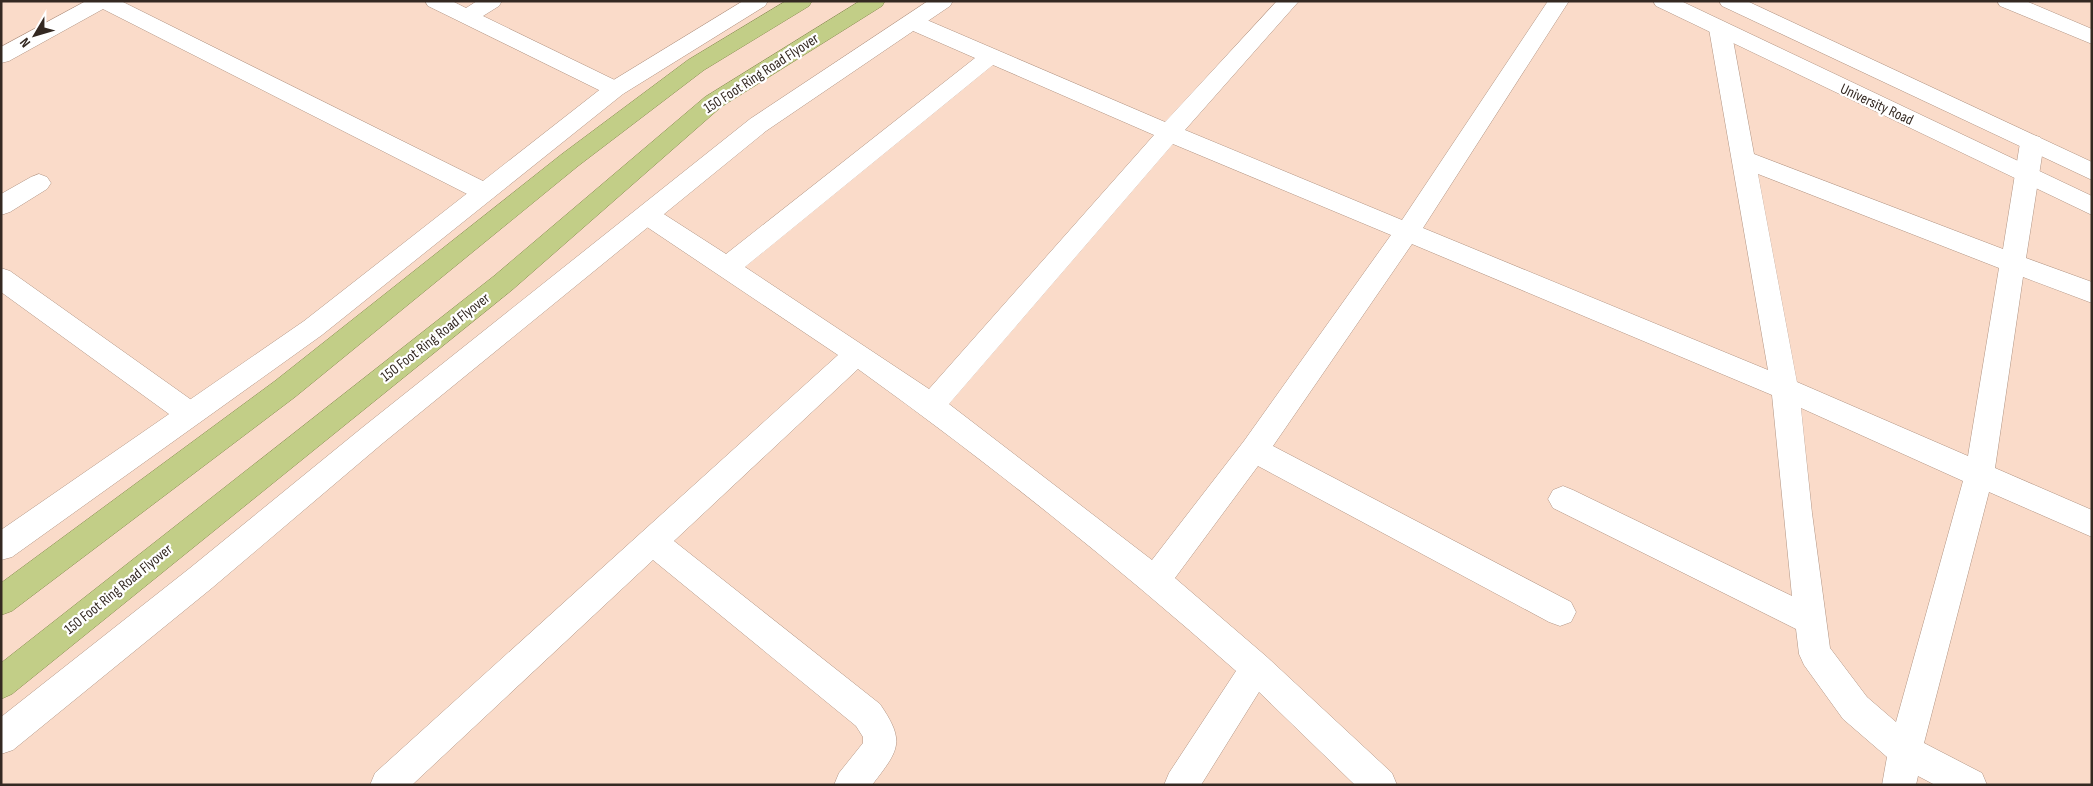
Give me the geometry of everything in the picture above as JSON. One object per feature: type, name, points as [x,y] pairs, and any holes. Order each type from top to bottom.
[{"type":"highway","points":[[1,601],[285,389],[570,160],[696,65],[802,1]]},
{"type":"highway","name":"150 Foot Ring Road Flyover","points":[[1,683],[503,283],[713,102],[874,1]]},
{"type":"street","points":[[1,56],[103,1],[484,192]]},
{"type":"street","points":[[435,1],[616,89]]},
{"type":"street","points":[[468,17],[492,1]]},
{"type":"street","points":[[1,547],[313,328],[616,89],[758,1]]},
{"type":"street","points":[[1,738],[201,578],[373,435],[758,125],[943,1]]},
{"type":"street","points":[[931,406],[1169,133],[1289,1]]},
{"type":"street","points":[[1155,580],[1254,450],[1406,233],[1559,1]]},
{"type":"street","name":"University Road","points":[[1663,1],[2092,206]]},
{"type":"street","name":"University Road","points":[[1729,1],[2092,172]]},
{"type":"street","points":[[2007,1],[2092,37]]},
{"type":"street","points":[[912,22],[1406,233],[1785,389],[2092,524]]},
{"type":"street","points":[[1720,29],[1785,389],[1797,512],[1815,654],[1855,708],[1905,751],[1970,785]]},
{"type":"street","points":[[726,268],[991,56]]},
{"type":"street","points":[[1898,785],[1905,751],[1979,475],[2032,143]]},
{"type":"street","points":[[1743,159],[2092,293]]},
{"type":"street","points":[[1,206],[39,183]]},
{"type":"street","points":[[647,215],[857,354],[931,406],[1155,580],[1256,668],[1380,785]]},
{"type":"street","points":[[1,278],[190,414]]},
{"type":"street","points":[[388,785],[857,354]]},
{"type":"street","points":[[1254,450],[1560,612]]},
{"type":"street","points":[[1563,499],[1811,621]]},
{"type":"street","points":[[653,542],[868,715],[880,732],[879,749],[851,785]]},
{"type":"street","points":[[1181,785],[1256,668]]}]
